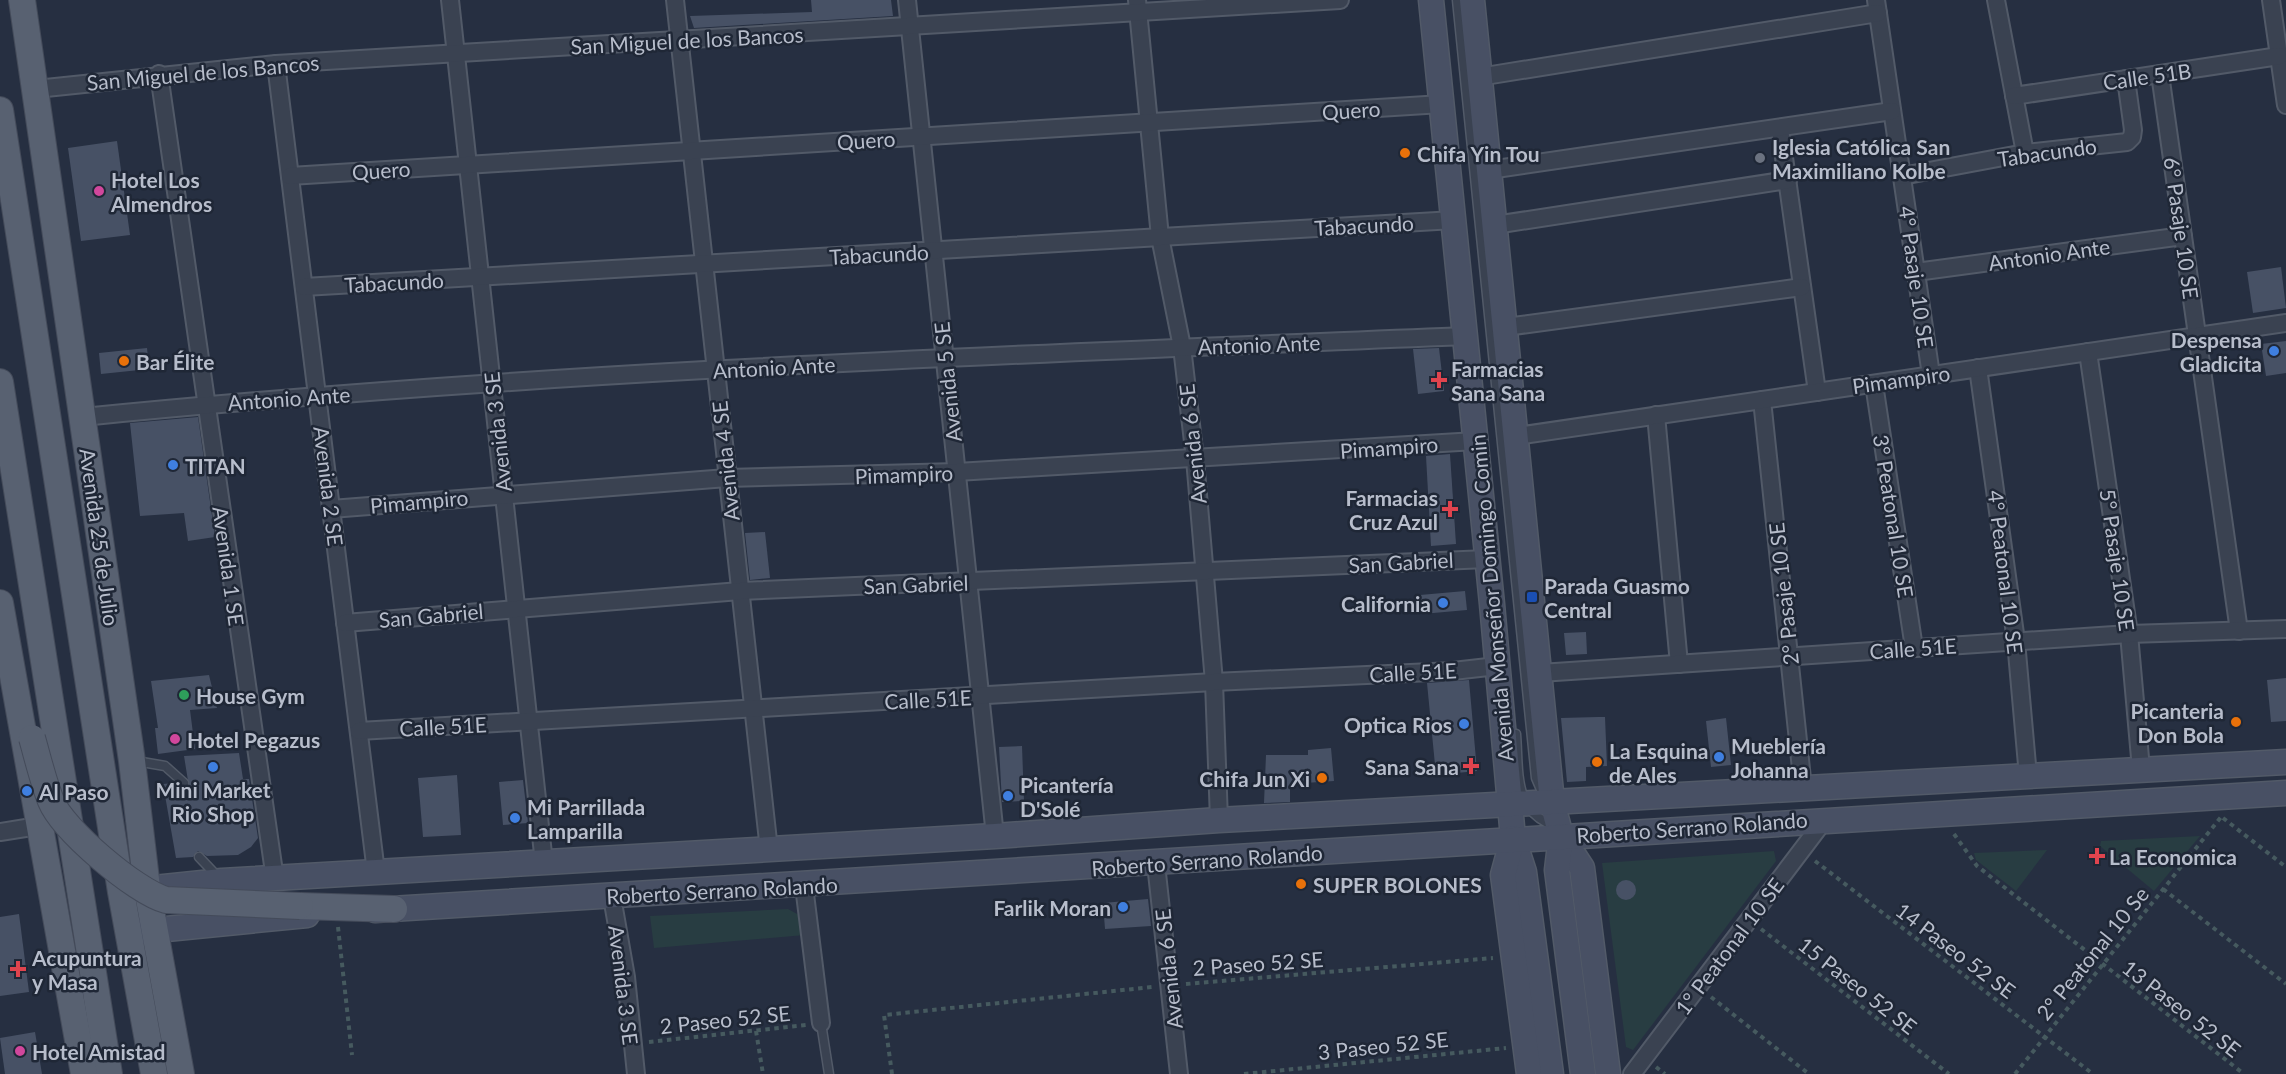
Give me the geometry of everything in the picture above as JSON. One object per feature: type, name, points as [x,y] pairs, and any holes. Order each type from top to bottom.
[{"type":"main road","name":"Avenida 25 de Julio","points":[[22,0],[132,761],[147,888],[181,1074]]},
{"type":"main road","name":"Avenida Monseñor Domingo Comin","points":[[1431,0],[1497,666],[1517,804],[1513,838]]},
{"type":"main road","name":"Avenida Monseñor Domingo Comin","points":[[1472,0],[1552,802],[1560,832]]},
{"type":"main road","name":"Avenida 25 de Julio","points":[[0,110],[121,892],[154,1074]]},
{"type":"main road","points":[[0,382],[2,410],[109,1074]]},
{"type":"main road","points":[[0,603],[84,1074]]},
{"type":"main road","points":[[13,678],[52,802],[63,821],[103,860],[150,891],[166,900],[394,909]]},
{"type":"main road","name":"Roberto Serrano Rolando","points":[[121,892],[222,881],[769,850],[1219,820],[2286,762]]},
{"type":"main road","name":"Roberto Serrano Rolando","points":[[129,933],[336,912],[1156,864],[1513,838],[1560,832],[1940,814],[2286,793]]},
{"type":"main road","points":[[1560,832],[1557,870],[1583,1074]]},
{"type":"main road","points":[[1560,832],[1582,868],[1608,1074]]},
{"type":"main road","points":[[1513,838],[1503,875],[1529,1074]]},
{"type":"main road","points":[[1513,838],[1524,873],[1551,1074]]},
{"type":"street","name":"Avenida 3 SE","points":[[450,0],[544,863]]},
{"type":"street","name":"Avenida 4 SE","points":[[675,0],[769,850]]},
{"type":"street","name":"Avenida 5 SE","points":[[907,0],[995,836]]},
{"type":"street","name":"San Miguel de los Bancos","points":[[36,89],[159,74],[276,64],[910,27],[1137,7],[1340,0]]},
{"type":"street","points":[[1996,0],[2025,153]]},
{"type":"street","points":[[2271,0],[2286,105]]},
{"type":"street","name":"Avenida 6 SE","points":[[1137,7],[1160,237],[1182,347],[1195,459],[1214,682],[1219,820]]},
{"type":"street","points":[[1479,77],[1877,7]]},
{"type":"street","name":"4° Pasaje 10 SE","points":[[1877,7],[1931,375]]},
{"type":"street","name":"Calle 51B","points":[[2014,96],[2279,56]]},
{"type":"street","name":"Avenida 2 SE","points":[[276,64],[376,873]]},
{"type":"street","name":"Avenida 1 SE","points":[[159,74],[275,879]]},
{"type":"street","name":"6° Pasaje 10 SE","points":[[2160,74],[2239,631]]},
{"type":"street","name":"Tabacundo","points":[[1902,176],[2025,153],[2127,141],[2132,137],[2133,130],[2126,79]]},
{"type":"street","name":"Quero","points":[[290,176],[1442,104]]},
{"type":"street","points":[[1489,170],[1892,111]]},
{"type":"street","points":[[1780,129],[1817,392]]},
{"type":"street","points":[[1495,225],[1788,180]]},
{"type":"street","name":"Tabacundo","points":[[304,287],[1454,220]]},
{"type":"street","name":"Antonio Ante","points":[[1916,272],[2183,236]]},
{"type":"street","points":[[1506,327],[1802,287]]},
{"type":"street","name":"Pimampiro","points":[[1517,436],[2286,323]]},
{"type":"street","name":"Antonio Ante","points":[[83,417],[317,395],[715,370],[1182,347],[1466,336]]},
{"type":"street","name":"5° Pasaje 10 SE","points":[[2088,352],[2130,634],[2141,769]]},
{"type":"street","name":"4° Peatonal 10 SE","points":[[1978,368],[2016,641],[2028,776]]},
{"type":"street","name":"3° Peatonal 10 SE","points":[[1874,384],[1914,648]]},
{"type":"street","name":"2° Pasaje 10 SE","points":[[1762,400],[1791,656],[1803,788]]},
{"type":"street","points":[[1656,416],[1679,664]]},
{"type":"street","name":"Pimampiro","points":[[331,509],[727,478],[957,472],[1476,441]]},
{"type":"street","name":"San Gabriel","points":[[345,622],[740,591],[1487,559]]},
{"type":"street","name":"Calle 51E","points":[[1540,673],[2130,634],[2286,629]]},
{"type":"street","name":"Calle 51E","points":[[359,731],[1214,682],[1453,671],[1497,666]]},
{"type":"street","name":"1° Peatonal 10 SE","points":[[1632,1074],[1826,818]]},
{"type":"street","points":[[0,832],[38,826]]},
{"type":"street","name":"Avenida 6 SE","points":[[1156,864],[1179,1074]]},
{"type":"street","points":[[804,886],[821,1023]]},
{"type":"street","name":"Avenida 3 SE","points":[[612,897],[626,977],[636,1074]]},
{"type":"lane","name":"Avenida Monseñor Domingo Comin","points":[[1440,0],[1490,478]]},
{"type":"lane","name":"Avenida Monseñor Domingo Comin","points":[[1457,0],[1536,778],[1542,792],[1552,802]]},
{"type":"lane","name":"Avenida Monseñor Domingo Comin","points":[[1492,501],[1500,585]]},
{"type":"lane","name":"Avenida Monseñor Domingo Comin","points":[[1515,728],[1517,804]]},
{"type":"lane","points":[[132,761],[165,766],[184,783]]},
{"type":"lane","name":"Roberto Serrano Rolando","points":[[1517,804],[1538,820],[1560,832],[2286,786]]},
{"type":"lane","name":"Roberto Serrano Rolando","points":[[1552,802],[1572,810],[1930,792]]},
{"type":"lane","points":[[199,857],[222,881]]},
{"type":"lane","points":[[821,1023],[829,1074]]},
{"type":"path","name":"2° Peatonal 10 Se","points":[[2015,1074],[2238,796]]},
{"type":"path","name":"13 Paseo 52 SE","points":[[1940,814],[1977,866],[2244,1074]]},
{"type":"path","points":[[2221,817],[2286,867]]},
{"type":"path","name":"14 Paseo 52 SE","points":[[1801,850],[2093,1074]]},
{"type":"path","points":[[2163,889],[2286,984]]},
{"type":"path","points":[[336,912],[352,1055]]},
{"type":"path","name":"15 Paseo 52 SE","points":[[1749,920],[1949,1074]]},
{"type":"path","name":"2 Paseo 52 SE","points":[[892,1074],[884,1015],[1170,985],[1514,956]]},
{"type":"path","points":[[1698,987],[1809,1074]]},
{"type":"path","name":"2 Paseo 52 SE","points":[[632,1044],[821,1023]]},
{"type":"path","points":[[756,1030],[763,1074]]},
{"type":"path","name":"3 Paseo 52 SE","points":[[1244,1074],[1526,1046]]},
{"type":"green space","points":[[2200,836],[2154,891],[2100,846],[2101,841]]},
{"type":"green space","points":[[2047,850],[2016,891],[1976,860],[1974,853]]},
{"type":"green space","points":[[1774,851],[1776,861],[1633,1050],[1626,1047],[1602,863]]},
{"type":"green space","points":[[788,909],[799,915],[805,935],[654,948],[650,916]]},
{"type":"building","points":[[811,0],[891,0],[893,16],[694,28],[690,16],[812,12]]},
{"type":"building","name":"Hotel Los Almendros","points":[[117,141],[130,235],[81,241],[68,148]]},
{"type":"building","points":[[2281,267],[2286,308],[2253,313],[2247,272]]},
{"type":"building","points":[[2286,341],[2286,373],[2266,376],[2261,344]]},
{"type":"building","name":"Bar Élite","points":[[147,348],[149,369],[101,374],[99,353]]},
{"type":"building","points":[[1439,348],[1444,391],[1418,394],[1413,349]]},
{"type":"building","name":"TITAN","points":[[198,417],[215,537],[188,541],[184,513],[140,516],[130,423]]},
{"type":"building","points":[[1450,454],[1456,544],[1431,546],[1426,456]]},
{"type":"building","points":[[765,532],[770,578],[750,580],[745,533]]},
{"type":"building","name":"California","points":[[1465,591],[1467,610],[1422,614],[1420,595]]},
{"type":"building","points":[[1586,632],[1587,654],[1566,655],[1564,633]]},
{"type":"building","points":[[209,675],[217,708],[190,710],[195,749],[158,754],[155,728],[158,728],[151,681]]},
{"type":"building","points":[[2286,678],[2286,721],[2271,722],[2267,680]]},
{"type":"building","points":[[1469,680],[1477,771],[1436,775],[1427,683]]},
{"type":"building","points":[[1605,717],[1607,766],[1586,767],[1586,781],[1567,782],[1561,718]]},
{"type":"building","points":[[1726,718],[1731,765],[1711,767],[1706,721]]},
{"type":"building","points":[[1022,746],[1024,801],[1002,802],[999,747]]},
{"type":"building","points":[[1331,748],[1334,781],[1290,784],[1290,802],[1264,803],[1266,755],[1308,755],[1308,750]]},
{"type":"building","points":[[239,753],[243,779],[249,779],[258,838],[251,847],[238,855],[207,856],[198,851],[193,857],[176,858],[163,784],[174,783],[183,789],[189,787],[184,756]]},
{"type":"building","points":[[457,775],[461,835],[423,837],[418,778]]},
{"type":"building","points":[[523,780],[528,823],[503,825],[499,782]]},
{"type":"building","points":[[1626,880],[1633,883],[1636,890],[1633,897],[1626,900],[1619,897],[1616,890],[1619,883]]},
{"type":"building","points":[[1148,899],[1151,926],[1105,929],[1103,903]]},
{"type":"building","points":[[19,914],[29,992],[0,996],[0,917]]},
{"type":"building","name":"Hotel Amistad","points":[[35,1032],[42,1074],[5,1074],[0,1038]]},
{"type":"place","name":"Chifa Yin Tou","points":[[1405,153]]},
{"type":"place","name":"Iglesia Católica San Maximiliano Kolbe","points":[[1760,158]]},
{"type":"place","name":"Hotel Los Almendros","points":[[99,191]]},
{"type":"place","name":"Despensa Gladicita","points":[[2274,351]]},
{"type":"place","name":"Bar Élite","points":[[124,361]]},
{"type":"place","name":"Farmacias Sana Sana","points":[[1439,380]]},
{"type":"place","name":"TITAN","points":[[173,465]]},
{"type":"place","name":"Farmacias Cruz Azul","points":[[1450,509]]},
{"type":"place","name":"Parada Guasmo Central","points":[[1532,597]]},
{"type":"place","name":"California","points":[[1443,603]]},
{"type":"place","name":"House Gym","points":[[184,695]]},
{"type":"place","name":"Picanteria Don Bola","points":[[2236,722]]},
{"type":"place","name":"Optica Rios","points":[[1464,724]]},
{"type":"place","name":"Hotel Pegazus","points":[[175,739]]},
{"type":"place","name":"Mueblería Johanna","points":[[1719,757]]},
{"type":"place","name":"La Esquina de Ales","points":[[1597,762]]},
{"type":"place","name":"Sana Sana","points":[[1471,766]]},
{"type":"place","name":"Mini Market Rio Shop","points":[[213,767]]},
{"type":"place","name":"Chifa Jun Xi","points":[[1322,778]]},
{"type":"place","name":"Al Paso","points":[[27,791]]},
{"type":"place","name":"Picantería D'Solé","points":[[1008,796]]},
{"type":"place","name":"Mi Parrillada Lamparilla","points":[[515,818]]},
{"type":"place","name":"La Economica","points":[[2097,856]]},
{"type":"place","name":"SUPER BOLONES","points":[[1301,884]]},
{"type":"place","name":"Farlik Moran","points":[[1123,907]]},
{"type":"place","name":"Acupuntura y Masa","points":[[18,969]]},
{"type":"place","name":"Hotel Amistad","points":[[20,1051]]}]
